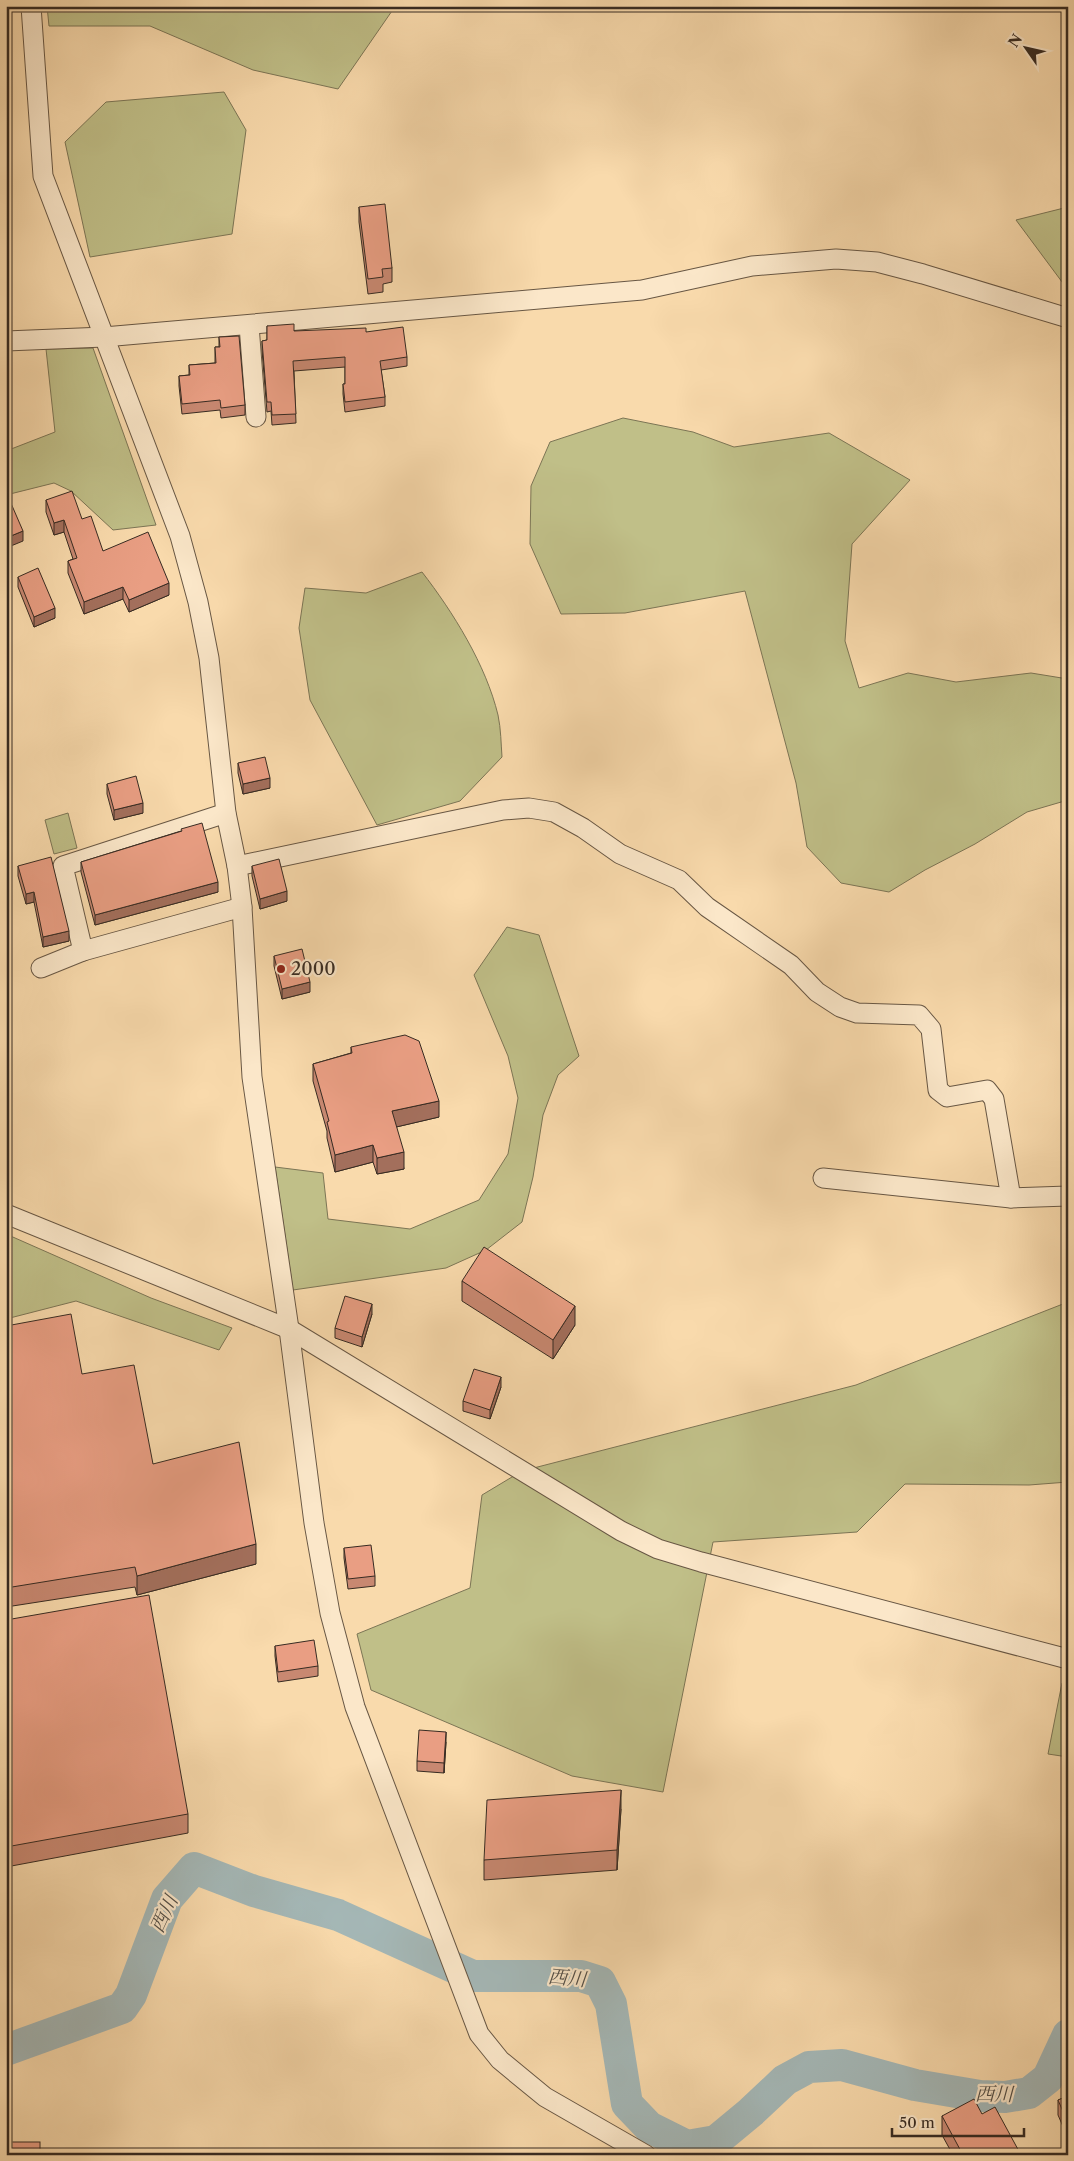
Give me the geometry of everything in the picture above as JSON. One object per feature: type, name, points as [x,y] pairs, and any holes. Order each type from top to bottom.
[{"type":"street","points":[[30,6],[43,176],[180,536],[198,602],[209,658],[226,813],[237,866],[242,906],[252,1076],[289,1329],[314,1523],[330,1613],[354,1706],[479,2034],[500,2060],[545,2097],[646,2155]]},
{"type":"street","points":[[6,341],[104,337],[642,290],[752,266],[836,259],[877,262],[914,271],[1068,318]]},
{"type":"street","points":[[249,325],[256,417]]},
{"type":"street","points":[[237,866],[503,810],[529,808],[554,812],[583,828],[620,854],[679,880],[707,907],[792,965],[817,992],[840,1007],[857,1013],[919,1015],[931,1029],[938,1090],[947,1097],[987,1090],[994,1099],[1011,1198]]},
{"type":"street","points":[[82,951],[62,866],[226,813]]},
{"type":"street","points":[[41,968],[82,951],[242,906]]},
{"type":"street","points":[[824,1178],[1011,1198],[1068,1196]]},
{"type":"street","points":[[6,1214],[289,1329],[621,1531],[658,1549],[1068,1659]]},
{"type":"shaded area","points":[[47,6],[390,6],[394,8],[338,89],[253,70],[150,26],[49,26]]},
{"type":"shaded area","points":[[224,92],[246,130],[232,234],[90,257],[65,142],[106,102]]},
{"type":"shaded area","points":[[1068,207],[1068,290],[1016,220]]},
{"type":"shaded area","points":[[93,348],[156,525],[113,530],[71,491],[54,483],[6,495],[6,451],[55,432],[46,349]]},
{"type":"shaded area","points":[[623,418],[693,432],[734,447],[829,433],[910,480],[852,544],[845,641],[859,688],[908,673],[956,682],[1031,673],[1068,679],[1068,800],[1027,812],[975,844],[925,870],[889,892],[841,883],[807,847],[796,783],[745,591],[625,613],[561,614],[530,544],[531,486],[550,442]]},
{"type":"shaded area","points":[[422,572],[457,622],[477,658],[493,696],[498,715],[502,757],[460,801],[377,825],[310,700],[299,628],[305,588],[366,593]]},
{"type":"shaded area","points":[[68,813],[77,848],[54,854],[45,820]]},
{"type":"shaded area","points":[[507,927],[539,935],[579,1056],[558,1075],[543,1115],[533,1177],[522,1222],[486,1250],[446,1268],[293,1290],[275,1167],[323,1173],[328,1219],[410,1229],[479,1200],[508,1154],[518,1098],[508,1056],[474,975]]},
{"type":"shaded area","points":[[6,1234],[151,1298],[232,1328],[219,1350],[76,1301],[6,1319]]},
{"type":"shaded area","points":[[1068,1302],[1068,1482],[1029,1485],[905,1484],[857,1532],[713,1542],[663,1792],[572,1776],[371,1690],[357,1634],[470,1588],[482,1495],[522,1471],[856,1385]]},
{"type":"shaded area","points":[[1062,1683],[1068,1683],[1068,1757],[1048,1754]]},
{"type":"building","points":[[385,204],[392,268],[382,269],[383,277],[368,279],[359,207]]},
{"type":"building","points":[[294,324],[294,331],[366,328],[366,332],[403,327],[407,357],[380,361],[385,397],[345,402],[343,384],[345,384],[345,357],[293,361],[296,414],[272,415],[271,402],[267,402],[262,341],[267,340],[267,326]]},
{"type":"building","points":[[239,336],[245,405],[221,408],[220,400],[182,404],[179,376],[190,375],[189,365],[216,363],[215,347],[220,347],[219,337]]},
{"type":"building","points":[[72,491],[82,519],[91,516],[103,551],[148,532],[169,583],[129,600],[123,587],[84,602],[68,561],[77,558],[64,520],[54,523],[46,500]]},
{"type":"building","points":[[10,501],[23,531],[6,538],[6,502]]},
{"type":"building","points":[[38,568],[55,608],[34,617],[18,577]]},
{"type":"building","points":[[265,757],[270,778],[243,784],[238,763]]},
{"type":"building","points":[[136,776],[143,803],[114,810],[107,784]]},
{"type":"building","points":[[202,823],[218,882],[95,915],[81,862]]},
{"type":"building","points":[[51,857],[69,931],[43,937],[34,892],[26,894],[18,866]]},
{"type":"building","points":[[279,859],[287,891],[260,899],[252,866]]},
{"type":"building","points":[[302,949],[310,982],[282,989],[274,956]]},
{"type":"building","points":[[405,1035],[419,1041],[439,1101],[392,1111],[404,1152],[377,1158],[373,1145],[335,1155],[327,1122],[329,1121],[313,1064],[352,1053],[351,1047]]},
{"type":"building","points":[[484,1247],[575,1306],[553,1340],[462,1281]]},
{"type":"building","points":[[345,1296],[372,1304],[362,1337],[335,1328]]},
{"type":"building","points":[[71,1314],[82,1374],[134,1365],[153,1464],[239,1442],[256,1544],[137,1576],[135,1567],[6,1588],[6,1326]]},
{"type":"building","points":[[474,1369],[501,1377],[490,1410],[463,1401]]},
{"type":"building","points":[[371,1545],[375,1576],[348,1579],[344,1548]]},
{"type":"building","points":[[149,1595],[188,1814],[6,1847],[6,1620]]},
{"type":"building","points":[[314,1640],[318,1666],[278,1672],[275,1646]]},
{"type":"building","points":[[419,1730],[446,1732],[444,1763],[417,1761]]},
{"type":"building","points":[[621,1790],[617,1850],[484,1860],[487,1800]]},
{"type":"building","points":[[1068,2096],[1068,2123],[1058,2100]]},
{"type":"building","points":[[974,2099],[982,2114],[995,2107],[1021,2155],[963,2155],[942,2116]]},
{"type":"building","points":[[6,2142],[40,2142],[40,2155],[6,2155]]},
{"type":"waterway","name":"西川","points":[[6,2050],[122,2008],[131,1995],[167,1899],[194,1868],[254,1891],[338,1915],[473,1976],[581,1976],[600,1982],[611,2004],[627,2104],[649,2127],[687,2146],[716,2141],[785,2080],[809,2067],[842,2065],[915,2085],[980,2096],[1005,2097],[1029,2093],[1048,2078],[1068,2035]]},
{"type":"place","name":"2000","points":[[281,969]]}]
